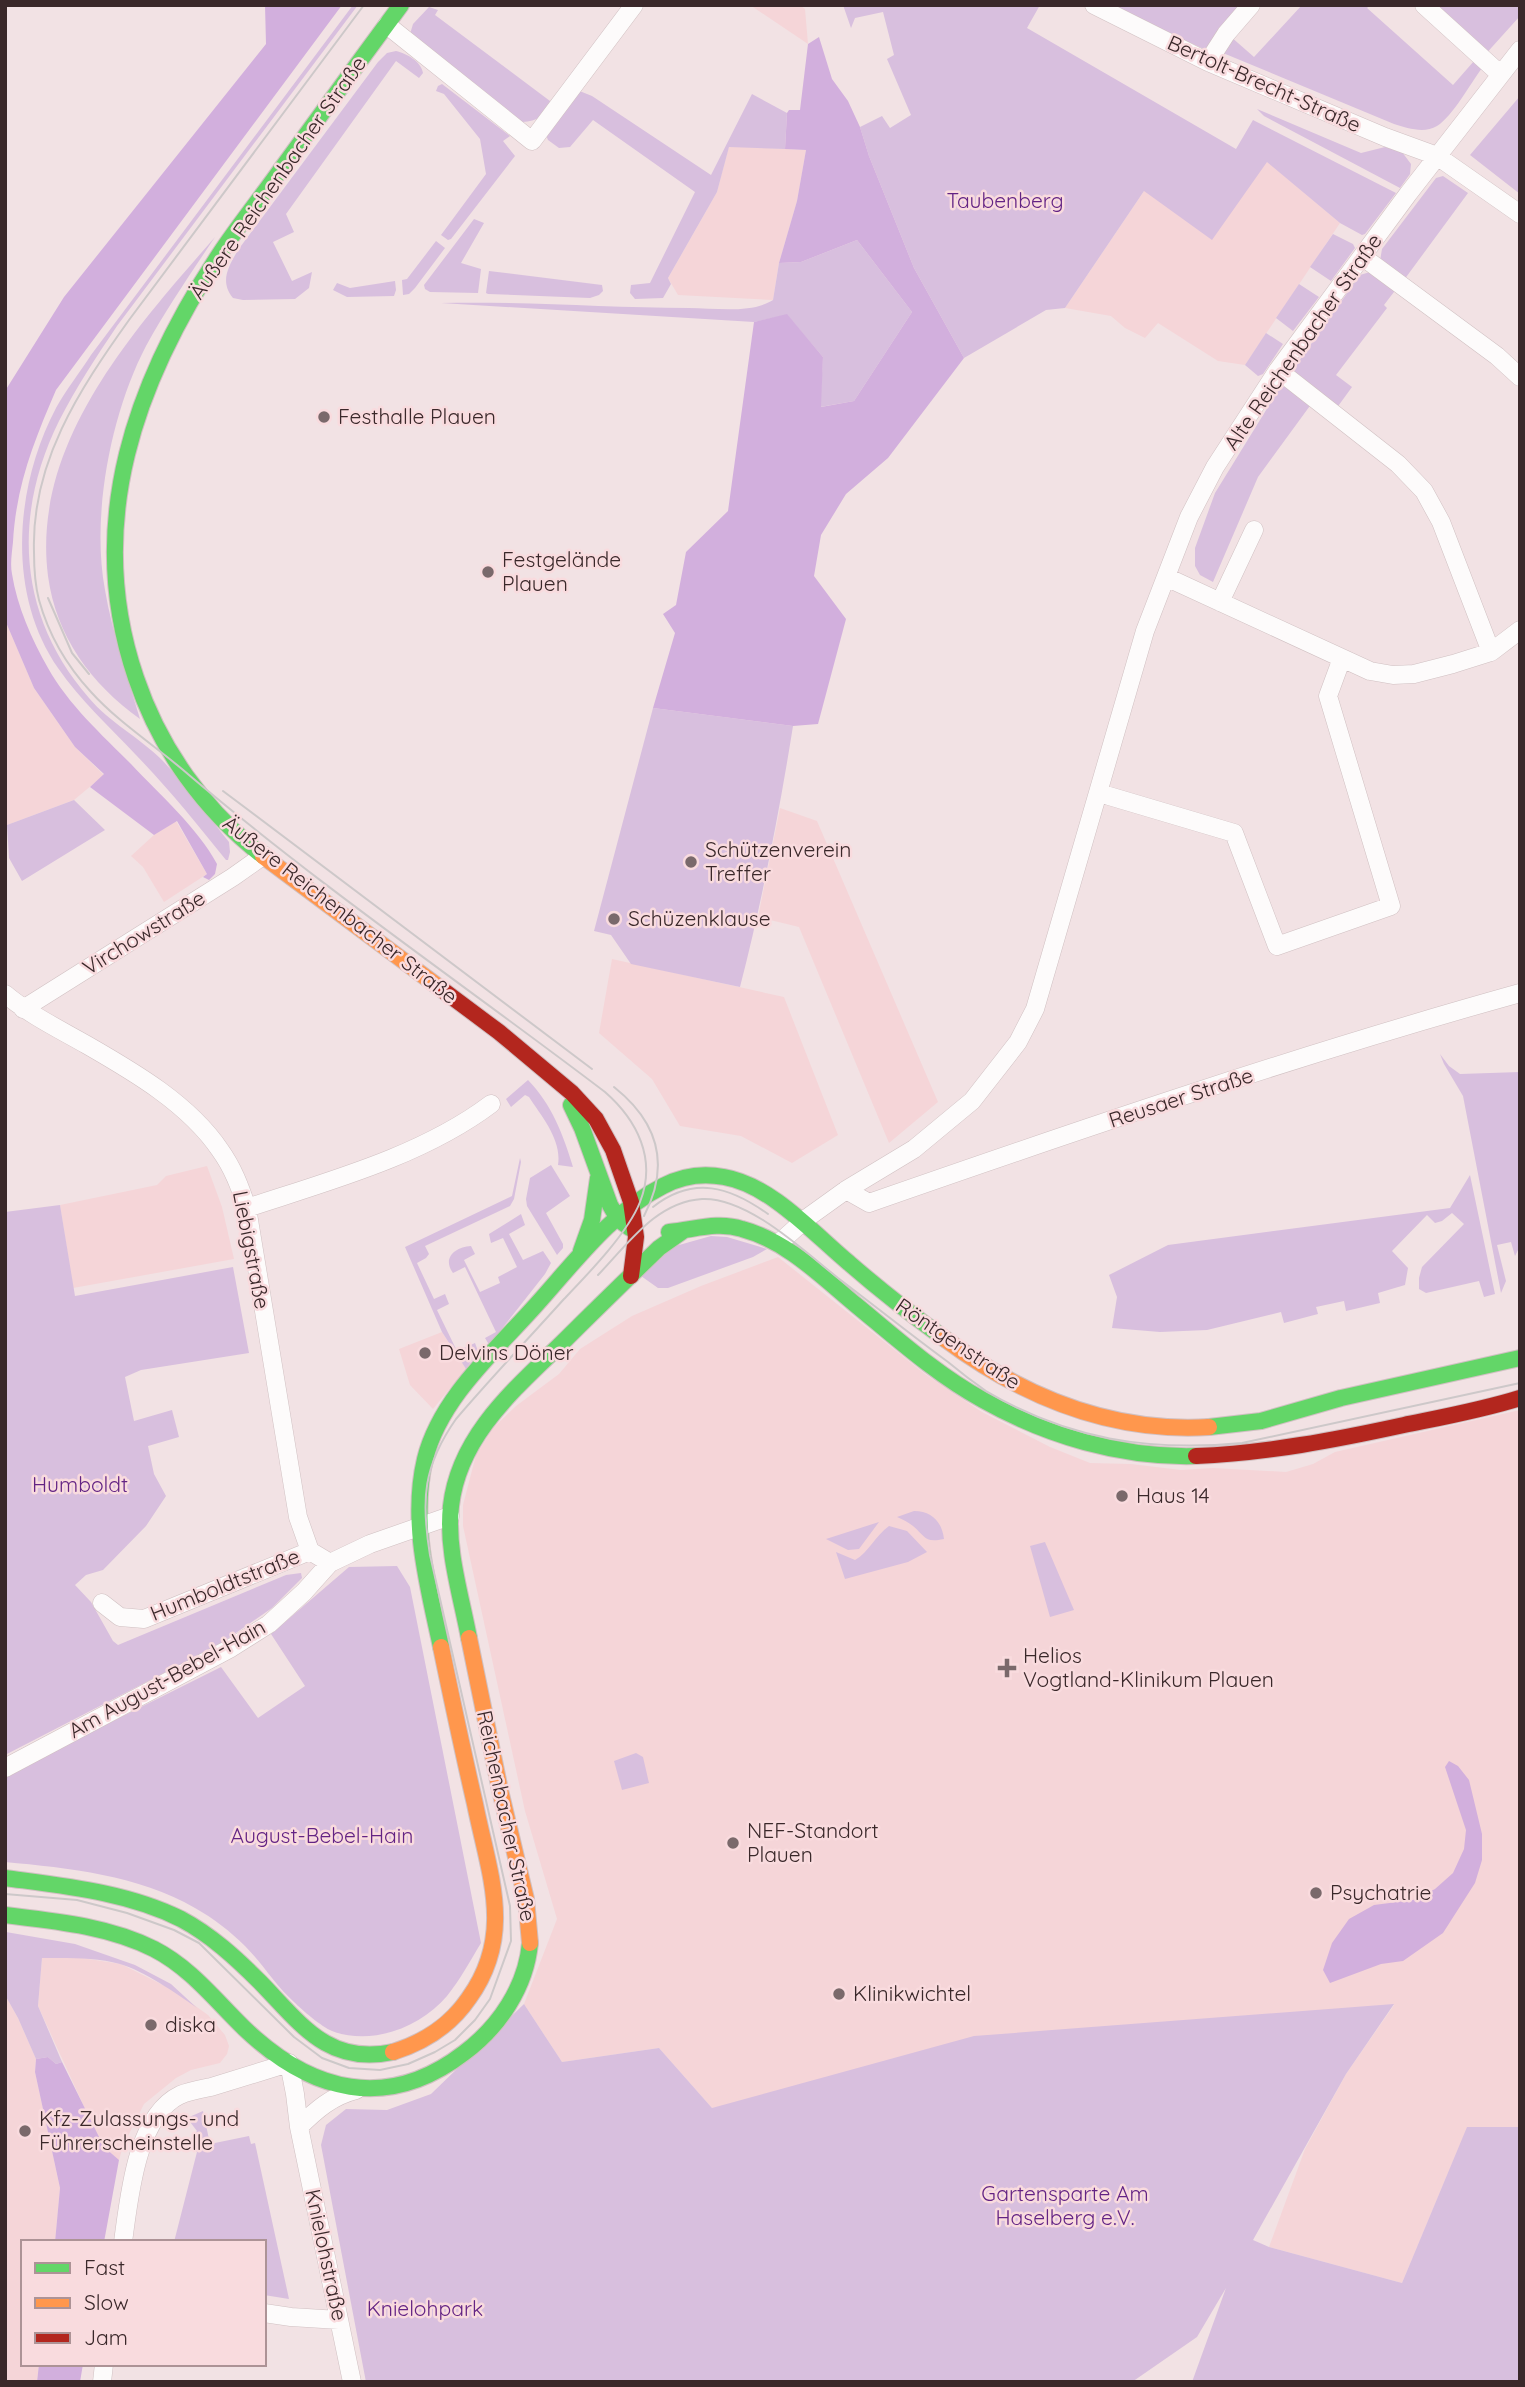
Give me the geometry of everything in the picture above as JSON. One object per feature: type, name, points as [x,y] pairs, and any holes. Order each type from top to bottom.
[{"type":"street","name":"Äußere Reichenbacher Straße","points":[[401,5],[223,249],[196,290],[154,371],[126,450],[116,503],[112,552],[118,612],[130,659],[147,706],[168,748],[220,818],[264,855],[523,1051],[589,1110],[620,1168],[632,1208],[636,1230],[631,1276]]},
{"type":"street","points":[[387,25],[532,141],[634,5]]},
{"type":"street","name":"Bertolt-Brecht-Straße","points":[[1094,5],[1208,62],[1385,137],[1437,156],[1520,214]]},
{"type":"street","points":[[1208,62],[1226,34],[1251,5]]},
{"type":"street","points":[[1424,5],[1500,74]]},
{"type":"street","name":"Alte Reichenbacher Straße","points":[[779,1244],[846,1190],[914,1149],[972,1101],[1018,1042],[1035,1009],[1138,654],[1189,517],[1215,467],[1278,370],[1437,156],[1520,50]]},
{"type":"street","points":[[1363,257],[1497,356],[1520,377]]},
{"type":"street","points":[[1278,370],[1398,464],[1424,491],[1441,522],[1490,652]]},
{"type":"street","points":[[1220,602],[1254,530]]},
{"type":"street","points":[[1166,577],[1370,671],[1393,675],[1414,674],[1490,652],[1520,630]]},
{"type":"street","points":[[1099,793],[1234,833],[1277,946],[1391,906],[1328,696],[1342,658]]},
{"type":"street","name":"Virchowstraße","points":[[23,1009],[264,855]]},
{"type":"street","name":"Reusaer Straße","points":[[846,1190],[869,1203],[1424,1019],[1520,993]]},
{"type":"street","name":"Liebigstraße","points":[[5,994],[23,1009],[121,1064],[168,1098],[197,1123],[220,1149],[236,1177],[247,1208],[298,1517],[310,1551]]},
{"type":"street","name":"Äußere Reichenbacher Straße","points":[[556,1080],[570,1101],[610,1205],[618,1219]]},
{"type":"street","points":[[247,1208],[326,1182],[433,1141],[466,1123],[491,1104]]},
{"type":"street","points":[[620,1168],[641,1177],[679,1179]]},
{"type":"street","points":[[578,1257],[592,1220],[599,1174]]},
{"type":"street","name":"Röntgenstraße","points":[[578,1257],[632,1208],[679,1179],[702,1175],[721,1175],[736,1179],[763,1193],[900,1305],[973,1359],[1010,1382],[1076,1411],[1120,1422],[1174,1428],[1232,1426],[1282,1416],[1337,1399],[1520,1358]]},
{"type":"street","points":[[618,1219],[636,1230]]},
{"type":"street","name":"Röntgenstraße","points":[[636,1230],[683,1231],[722,1225],[742,1229],[779,1244],[934,1367],[981,1399],[1024,1422],[1112,1450],[1146,1455],[1204,1457],[1317,1444],[1520,1398]]},
{"type":"street","name":"Röntgenstraße","points":[[631,1276],[659,1248],[683,1231]]},
{"type":"street","name":"Reichenbacher Straße","points":[[5,1915],[84,1926],[117,1934],[149,1947],[175,1962],[256,2039],[302,2050],[382,2055],[405,2050],[431,2038],[455,2018],[477,1989],[490,1965],[497,1924],[494,1891],[421,1552],[428,1449],[438,1425],[478,1372],[578,1257]]},
{"type":"street","name":"Reichenbacher Straße","points":[[5,1878],[93,1890],[132,1901],[202,1930],[231,1953],[328,2082],[358,2089],[398,2085],[448,2065],[472,2049],[491,2030],[517,1988],[528,1963],[530,1931],[528,1904],[487,1730],[457,1576],[450,1516],[453,1492],[470,1444],[483,1424],[502,1402],[631,1276]]},
{"type":"street","name":"Am August-Bebel-Hain","points":[[5,1768],[231,1648],[268,1624],[325,1570],[370,1544],[450,1516]]},
{"type":"street","points":[[310,1551],[325,1570]]},
{"type":"street","name":"Humboldtstraße","points":[[102,1603],[120,1617],[144,1619],[310,1551]]},
{"type":"street","points":[[122,2240],[144,2141],[150,2126],[165,2105],[182,2094],[302,2050]]},
{"type":"street","name":"Knielohstraße","points":[[302,2050],[299,2127],[352,2382]]},
{"type":"street","points":[[299,2127],[327,2102],[358,2089]]},
{"type":"street","points":[[266,2313],[291,2318],[339,2320]]},
{"type":"shaded area","points":[[265,5],[342,5],[56,390],[22,483],[11,558],[14,586],[21,610],[48,668],[86,719],[199,837],[217,864],[215,874],[209,880],[203,877],[207,874],[177,821],[154,835],[90,787],[104,774],[75,747],[34,688],[5,620],[5,391],[64,297],[266,44]]},
{"type":"shaded area","points":[[750,5],[800,5],[805,9],[808,44]]},
{"type":"shaded area","points":[[819,37],[832,79],[848,101],[860,127],[914,268],[964,358],[888,458],[846,494],[821,535],[814,576],[846,619],[818,724],[793,726],[653,708],[675,633],[663,614],[676,605],[686,552],[728,511],[754,322],[787,314],[823,357],[821,407],[854,401],[912,312],[857,240],[801,262],[779,263],[797,201],[806,150],[785,149],[787,113],[789,110],[800,110],[808,44]]},
{"type":"shaded area","points":[[729,146],[806,150],[797,201],[779,263],[773,300],[678,295],[668,278],[717,192]]},
{"type":"shaded area","points":[[1267,161],[1340,223],[1245,365],[1218,361],[1158,323],[1145,338],[1125,328],[1111,316],[1065,308],[1144,191]]},
{"type":"shaded area","points":[[5,620],[34,688],[75,747],[104,775],[74,800],[7,825]]},
{"type":"shaded area","points":[[780,808],[817,821],[938,1102],[889,1143],[799,927],[758,917]]},
{"type":"shaded area","points":[[176,821],[207,874],[164,902],[143,867],[131,856],[154,835]]},
{"type":"shaded area","points":[[612,959],[784,997],[838,1135],[792,1163],[741,1136],[680,1126],[652,1079],[599,1033]]},
{"type":"shaded area","points":[[207,1166],[222,1207],[234,1259],[73,1288],[60,1205],[157,1185],[166,1176]]},
{"type":"shaded area","name":"Helios Vogtland-Klinikum Plauen","points":[[778,1257],[925,1374],[982,1412],[1050,1447],[1090,1463],[1131,1464],[1181,1470],[1213,1468],[1286,1472],[1313,1464],[1335,1452],[1520,1410],[1520,2127],[1467,2128],[1402,2283],[1269,2247],[1305,2149],[1346,2074],[1394,2005],[712,2108],[659,2048],[562,2062],[524,2004],[557,1919],[525,1811],[463,1526],[463,1505],[476,1455],[493,1428],[516,1406],[559,1374],[580,1349],[632,1316]]},
{"type":"shaded area","points":[[442,1332],[466,1369],[433,1409],[410,1385],[399,1349]]},
{"type":"shaded area","points":[[1449,1761],[1458,1766],[1469,1780],[1482,1834],[1482,1860],[1475,1883],[1443,1933],[1403,1961],[1381,1964],[1330,1983],[1323,1970],[1332,1943],[1349,1919],[1374,1905],[1413,1900],[1435,1889],[1453,1873],[1464,1849],[1466,1830],[1445,1767]]},
{"type":"shaded area","points":[[42,1958],[82,1958],[121,1964],[173,1990],[208,2015],[225,2035],[229,2046],[220,2063],[191,2070],[176,2078],[144,2104],[119,2160],[104,2147],[38,2006]]},
{"type":"shaded area","points":[[5,1995],[36,2059],[35,2072],[60,2188],[55,2240],[21,2240],[21,2366],[39,2366],[37,2382],[5,2382]]},
{"type":"shaded area","points":[[48,2057],[56,2064],[62,2062],[104,2147],[119,2160],[104,2240],[55,2240],[60,2188],[35,2072],[36,2059]]},
{"type":"shaded area","points":[[39,2366],[83,2366],[80,2382],[37,2382]]},
{"type":"green space","points":[[353,5],[358,5],[101,349],[59,421],[44,457],[34,493],[29,529],[30,565],[36,600],[48,634],[65,667],[106,715],[144,744],[180,780],[229,842],[230,852],[226,860],[171,793],[85,702],[58,668],[41,638],[30,607],[24,573],[22,539],[25,505],[42,438],[64,395],[91,355]]},
{"type":"green space","name":"Taubenberg","points":[[843,5],[1040,5],[1027,28],[1236,149],[1253,120],[1396,193],[1362,235],[1340,223],[1267,162],[1212,240],[1144,191],[1065,308],[1046,310],[964,358],[914,268],[860,127],[882,116],[890,128],[911,115],[887,59],[894,55],[883,12],[855,18],[851,28]]},
{"type":"green space","points":[[1107,5],[1243,5],[1206,50]]},
{"type":"green space","points":[[1302,5],[1370,5],[1367,8],[1453,85],[1474,61],[1482,68],[1443,121],[1437,126],[1421,130],[1394,124],[1223,53],[1230,36],[1254,57]]},
{"type":"green space","points":[[1429,5],[1520,5],[1520,16],[1483,57]]},
{"type":"green space","points":[[429,7],[438,10],[435,15],[554,104],[540,117],[522,122],[410,34],[413,24]]},
{"type":"green space","points":[[396,51],[409,56],[423,73],[419,78],[396,61],[286,214],[294,232],[273,242],[292,281],[312,272],[309,288],[295,299],[233,298],[226,280],[238,250],[378,62],[387,53]]},
{"type":"green space","points":[[442,84],[510,136],[503,141],[515,156],[448,240],[441,235],[486,174],[480,139],[444,94],[436,91]]},
{"type":"green space","points":[[577,90],[592,96],[711,175],[752,94],[787,113],[785,149],[729,147],[717,192],[668,278],[671,284],[663,298],[635,299],[630,293],[631,285],[650,283],[695,192],[593,120],[570,147],[559,148],[548,140],[546,135]]},
{"type":"green space","points":[[1520,96],[1520,194],[1470,155]]},
{"type":"green space","points":[[1257,109],[1361,153],[1385,147],[1402,152],[1411,164],[1410,174],[1400,188],[1264,116]]},
{"type":"green space","points":[[1443,176],[1468,193],[1404,280],[1380,261],[1382,249],[1436,178]]},
{"type":"green space","points":[[474,219],[484,223],[461,263],[481,269],[478,293],[430,292],[425,289],[424,285]]},
{"type":"green space","points":[[1333,234],[1353,244],[1355,248],[1331,281],[1310,267]]},
{"type":"green space","points":[[215,237],[146,346],[123,402],[107,465],[101,561],[108,606],[140,719],[91,674],[68,638],[52,598],[48,576],[47,527],[56,480],[72,435],[95,392],[152,310]]},
{"type":"green space","points":[[857,240],[912,312],[854,401],[820,407],[823,357],[787,315],[754,322],[441,303],[744,309],[773,300],[779,263],[801,262]]},
{"type":"green space","points":[[436,241],[445,248],[415,288],[409,294],[403,295],[402,280],[407,279]]},
{"type":"green space","points":[[489,271],[602,285],[603,291],[590,298],[488,294]]},
{"type":"green space","points":[[1370,272],[1397,288],[1384,305],[1387,308],[1336,375],[1352,387],[1336,409],[1295,375],[1294,368],[1360,275]]},
{"type":"green space","points":[[395,281],[394,296],[347,297],[333,290],[337,283],[350,288]]},
{"type":"green space","points":[[1299,284],[1319,297],[1293,331],[1276,318]]},
{"type":"green space","points":[[1266,333],[1283,344],[1263,374],[1258,376],[1245,365]]},
{"type":"green space","points":[[1286,386],[1312,403],[1258,477],[1213,582],[1200,575],[1195,566],[1195,548],[1215,493],[1279,389]]},
{"type":"green space","name":"Schützenverein Treffer","points":[[653,708],[793,726],[770,857],[740,987],[631,964],[611,935],[594,931]]},
{"type":"green space","points":[[74,800],[105,830],[22,881],[9,858],[7,825]]},
{"type":"green space","points":[[1440,1054],[1449,1066],[1460,1074],[1520,1072],[1520,1246],[1515,1256],[1511,1242],[1497,1245],[1506,1281],[1501,1293],[1463,1096]]},
{"type":"green space","points":[[528,1080],[556,1120],[573,1167],[558,1165],[554,1138],[529,1097],[525,1095],[511,1107],[506,1099]]},
{"type":"green space","points":[[520,1158],[514,1199],[510,1206],[425,1246],[429,1254],[417,1263],[434,1299],[445,1294],[449,1304],[437,1310],[457,1351],[475,1343],[478,1351],[466,1369],[442,1332],[405,1247],[512,1196]]},
{"type":"green space","points":[[551,1165],[570,1196],[546,1213],[563,1244],[557,1255],[527,1206],[526,1199],[530,1178]]},
{"type":"green space","points":[[1470,1175],[1495,1294],[1484,1297],[1479,1281],[1426,1293],[1419,1289],[1422,1267],[1464,1224],[1452,1213],[1435,1223],[1427,1215],[1392,1251],[1408,1268],[1405,1285],[1378,1293],[1380,1303],[1346,1311],[1344,1301],[1316,1307],[1318,1314],[1284,1323],[1281,1312],[1207,1330],[1160,1332],[1112,1328],[1117,1297],[1109,1275],[1168,1245],[1450,1208]]},
{"type":"green space","name":"Humboldt","points":[[60,1205],[75,1296],[233,1267],[249,1353],[141,1370],[125,1377],[134,1421],[172,1410],[179,1437],[148,1446],[154,1474],[166,1496],[146,1526],[103,1570],[86,1575],[75,1585],[91,1602],[113,1641],[118,1645],[286,1575],[301,1573],[302,1578],[272,1608],[220,1644],[5,1755],[5,1212]]},
{"type":"green space","points":[[521,1214],[525,1225],[509,1234],[523,1260],[543,1251],[551,1263],[490,1344],[485,1338],[496,1332],[465,1267],[453,1273],[450,1258],[455,1251],[471,1246],[475,1254],[464,1260],[480,1292],[500,1283],[498,1277],[517,1267],[503,1238],[491,1243],[489,1234]]},
{"type":"green space","points":[[711,1236],[727,1237],[767,1249],[753,1257],[668,1288],[658,1288],[641,1276],[672,1247]]},
{"type":"green space","points":[[914,1511],[931,1515],[941,1527],[944,1539],[929,1540],[897,1517]]},
{"type":"green space","points":[[879,1522],[859,1549],[848,1550],[826,1539]]},
{"type":"green space","points":[[889,1526],[907,1531],[927,1552],[908,1562],[845,1579],[836,1552],[855,1560]]},
{"type":"green space","points":[[1045,1542],[1074,1610],[1050,1617],[1030,1546]]},
{"type":"green space","name":"August-Bebel-Hain","points":[[397,1566],[410,1587],[481,1943],[447,1996],[423,2017],[394,2031],[378,2035],[347,2035],[332,2031],[287,1996],[233,1935],[195,1908],[150,1888],[103,1875],[5,1862],[5,1775],[221,1667],[258,1718],[305,1686],[271,1634],[349,1567]]},
{"type":"green space","points":[[636,1753],[643,1757],[649,1783],[622,1790],[614,1761]]},
{"type":"green space","points":[[6,1932],[75,1944],[135,1965],[171,1984],[197,2008],[149,1977],[120,1964],[91,1959],[42,1958],[38,2006],[62,2062],[56,2064],[48,2057],[36,2059],[5,1995]]},
{"type":"green space","name":"Gartensparte Am Haselberg e.V.","points":[[524,2004],[562,2062],[659,2048],[712,2108],[974,2036],[1394,2004],[1346,2074],[1253,2240],[1269,2247],[1402,2283],[1467,2127],[1520,2127],[1520,2382],[1192,2382],[1226,2288],[1197,2337],[1132,2382],[366,2382],[321,2145],[326,2125],[346,2109],[387,2110],[431,2094]]},
{"type":"green space","points":[[203,2111],[210,2144],[249,2136],[251,2144],[255,2143],[289,2299],[266,2295],[266,2240],[175,2240],[197,2152],[184,2147],[197,2131],[187,2118]]},
{"type":"tram line","points":[[5,1894],[77,1900],[127,1913],[174,1930],[199,1943],[294,2037],[322,2058],[349,2068],[380,2070],[408,2064],[455,2040],[475,2020],[490,1999],[511,1941],[510,1906],[430,1555],[426,1517],[427,1484],[437,1452],[456,1419],[595,1266],[626,1227],[640,1202],[645,1186],[645,1156],[641,1141],[626,1115],[605,1092],[239,817],[102,703],[74,671],[53,638],[39,600],[35,570],[35,519],[41,488],[50,458],[76,401],[129,320],[364,5]]},
{"type":"tram line","points":[[48,598],[72,653],[89,674]]},
{"type":"tram line","points":[[223,791],[592,1069]]},
{"type":"tram line","points":[[614,1087],[641,1115],[656,1145],[657,1179],[644,1216]]},
{"type":"tram line","points":[[653,1207],[683,1191],[712,1188],[740,1197],[768,1214]]},
{"type":"tram line","points":[[598,1275],[632,1238],[657,1216],[686,1202],[702,1199],[720,1201],[738,1207],[774,1228],[986,1391],[1047,1421],[1078,1431],[1141,1443],[1242,1443],[1520,1383]]},
{"type":"traffic: fast","points":[[263,856],[222,819],[186,776],[146,704],[136,678],[121,620],[115,564],[117,508],[127,454],[143,401],[165,349],[192,298],[230,239],[401,5]]},
{"type":"traffic: fast","points":[[571,1105],[610,1205],[618,1219],[630,1228]]},
{"type":"traffic: fast","points":[[441,1647],[426,1577],[420,1530],[421,1483],[432,1437],[456,1395],[487,1357],[594,1240],[644,1197],[670,1183],[700,1175],[724,1177],[758,1190],[791,1212],[872,1283],[945,1339]]},
{"type":"traffic: fast","points":[[581,1251],[592,1220],[598,1178]]},
{"type":"traffic: fast","points":[[669,1232],[724,1226],[742,1229],[774,1242],[803,1261],[933,1368],[1007,1413],[1059,1434],[1113,1449],[1168,1456],[1196,1456]]},
{"type":"traffic: fast","points":[[469,1638],[452,1555],[450,1522],[456,1480],[465,1457],[492,1415],[509,1395],[659,1248],[683,1231]]},
{"type":"traffic: fast","points":[[1209,1427],[1261,1421],[1341,1398],[1520,1358]]},
{"type":"traffic: fast","points":[[5,1878],[117,1896],[181,1919],[203,1932],[232,1956],[317,2038],[350,2053],[370,2055],[393,2052]]},
{"type":"traffic: fast","points":[[5,1915],[100,1930],[154,1949],[191,1975],[270,2051],[296,2068],[323,2080],[350,2087],[378,2088],[407,2083],[435,2071],[477,2043],[509,2005],[517,1990],[530,1943]]},
{"type":"traffic: slow","points":[[263,856],[444,991]]},
{"type":"traffic: slow","points":[[945,1339],[1005,1378],[1069,1407],[1137,1424],[1209,1427]]},
{"type":"traffic: slow","points":[[469,1638],[500,1790],[526,1899],[530,1943]]},
{"type":"traffic: slow","points":[[393,2052],[436,2032],[462,2008],[483,1974],[495,1927],[491,1879],[441,1647]]},
{"type":"traffic: jam","points":[[444,991],[499,1032],[572,1093],[596,1119],[613,1150],[631,1202],[636,1237],[631,1276]]},
{"type":"traffic: jam","points":[[1196,1456],[1327,1441],[1520,1398]]},
{"type":"place","name":"Festhalle Plauen","points":[[324,417]]},
{"type":"place","name":"Festgelände Plauen","points":[[488,572]]},
{"type":"place","name":"Schützenverein Treffer","points":[[691,862]]},
{"type":"place","name":"Schüzenklause","points":[[614,919]]},
{"type":"place","name":"Delvins Döner","points":[[425,1353]]},
{"type":"place","name":"Haus 14","points":[[1122,1496]]},
{"type":"place","name":"Helios Vogtland-Klinikum Plauen","points":[[1007,1668]]},
{"type":"place","name":"NEF-Standort Plauen","points":[[733,1843]]},
{"type":"place","name":"Psychatrie","points":[[1316,1893]]},
{"type":"place","name":"Klinikwichtel","points":[[839,1994]]},
{"type":"place","name":"diska","points":[[151,2025]]},
{"type":"place","name":"Kfz-Zulassungs- und Führerscheinstelle","points":[[25,2131]]},
{"type":"park label","name":"Knielohpark","points":[[425,2309]]}]
